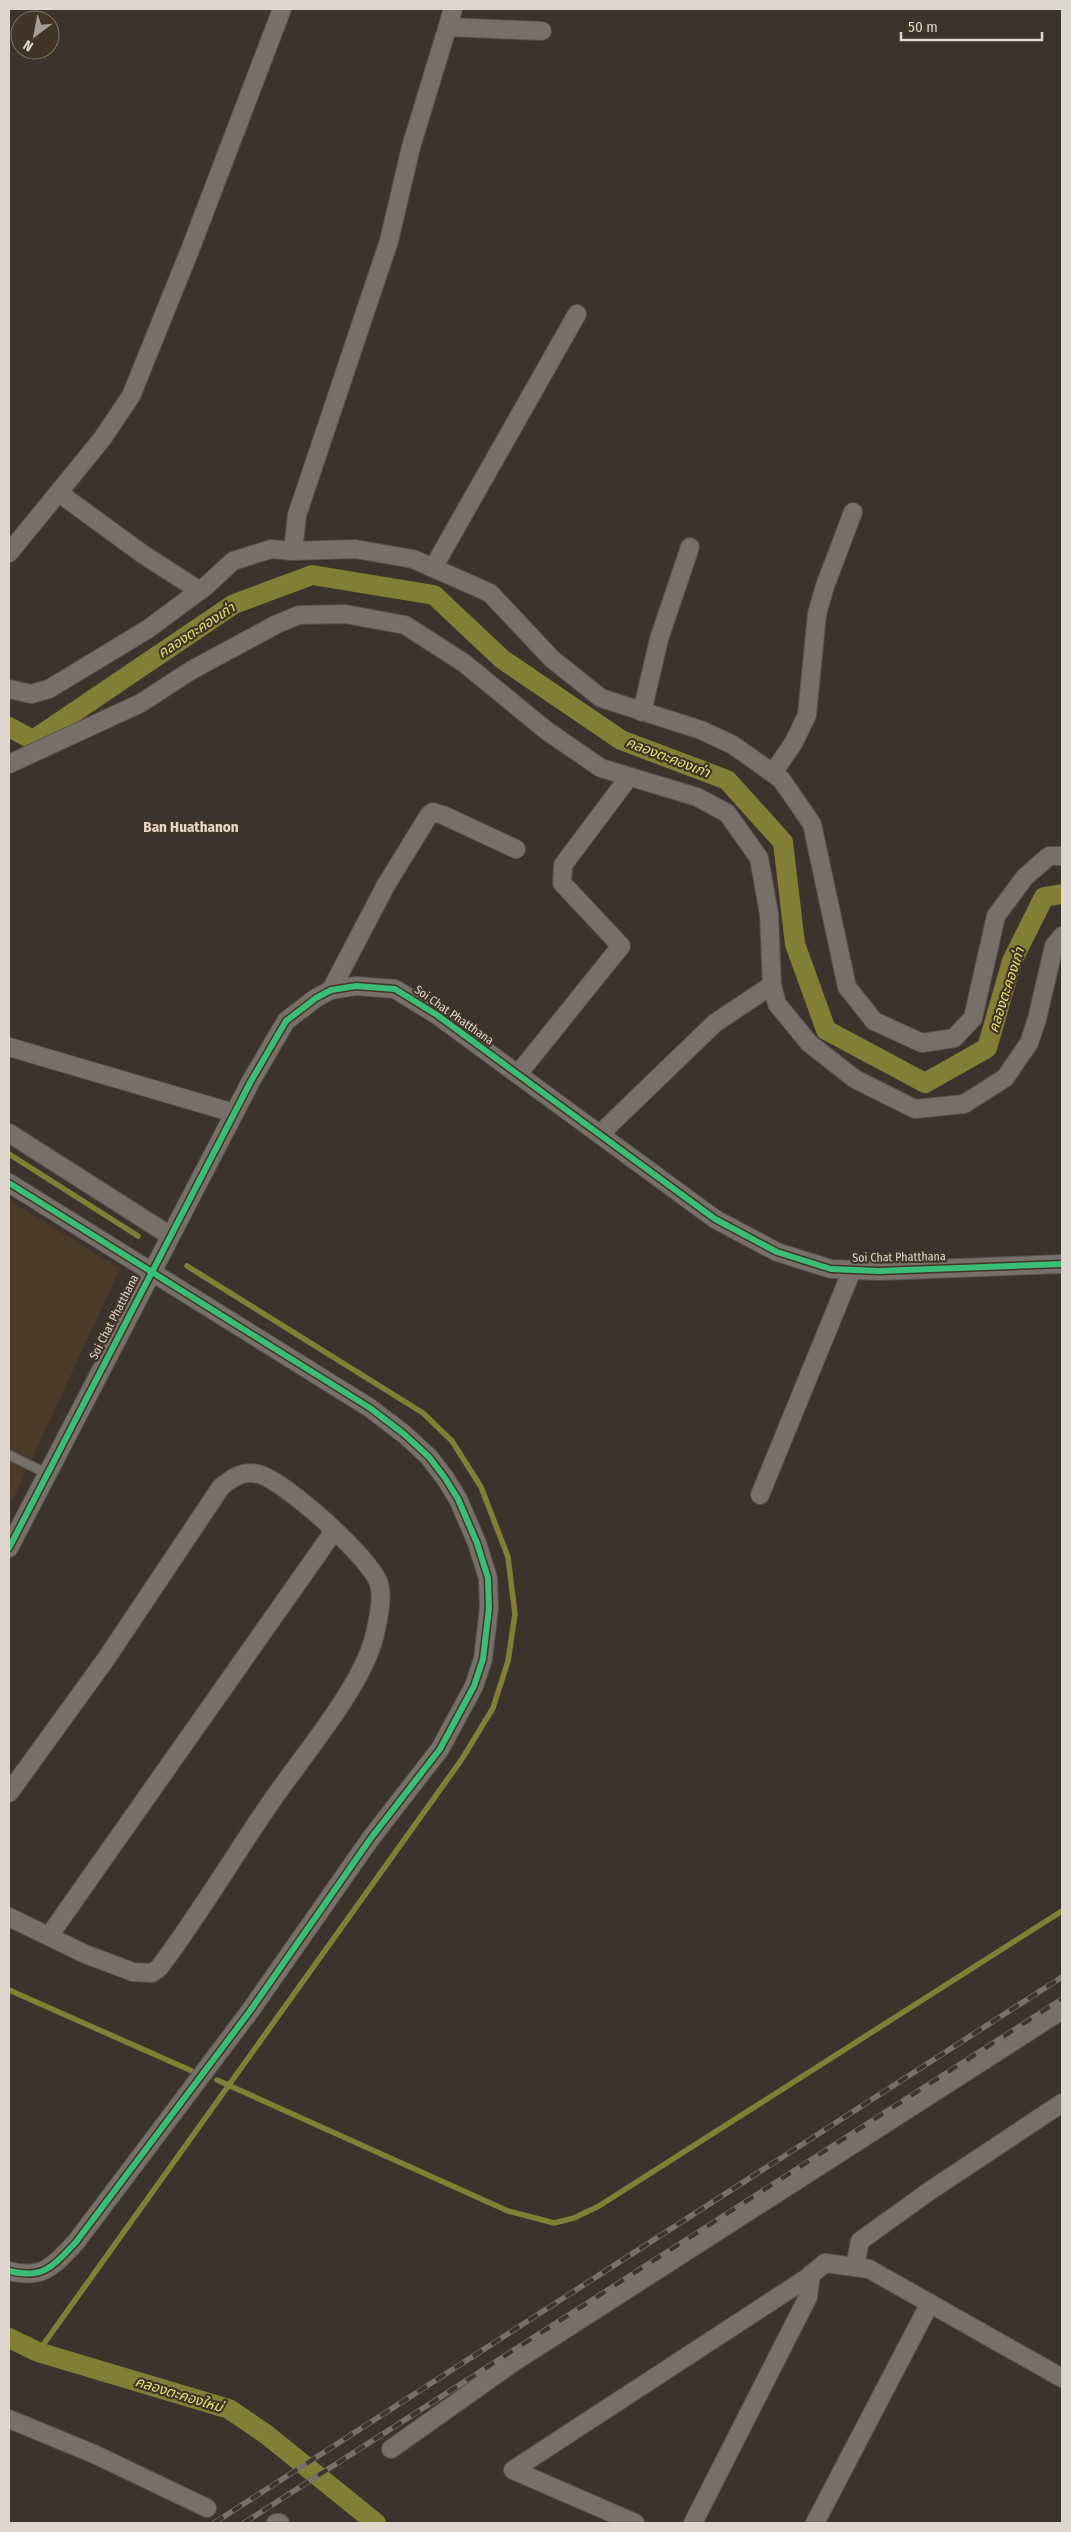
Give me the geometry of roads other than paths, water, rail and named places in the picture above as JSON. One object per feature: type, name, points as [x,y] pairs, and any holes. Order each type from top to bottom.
[{"type":"street","points":[[12,542],[59,493],[102,439],[131,396],[282,9]]},
{"type":"street","points":[[293,551],[297,514],[389,241],[410,147],[453,9]]},
{"type":"street","points":[[448,27],[542,31]]},
{"type":"street","points":[[433,568],[577,314]]},
{"type":"street","points":[[59,493],[144,555],[200,591]]},
{"type":"street","points":[[773,773],[794,742],[807,715],[817,614],[853,512]]},
{"type":"street","points":[[642,712],[659,639],[690,547]]},
{"type":"street","points":[[9,689],[31,694],[49,689],[148,629],[200,591],[233,561],[271,549],[293,551],[354,549],[413,558],[490,593],[552,659],[601,698],[701,730],[733,745],[781,779],[812,824],[847,987],[874,1021],[922,1043],[954,1038],[973,1018],[996,916],[1025,877],[1049,856],[1062,856]]},
{"type":"street","points":[[9,764],[141,703],[190,671],[277,624],[299,615],[344,614],[405,625],[464,664],[546,732],[600,768],[697,797],[727,813],[758,858],[769,914],[772,985],[777,1004],[809,1043],[856,1078],[915,1109],[964,1104],[1004,1078],[1029,1043],[1037,1019],[1054,946],[1062,936]]},
{"type":"street","points":[[518,1074],[621,946],[562,883],[563,865],[629,777]]},
{"type":"street","points":[[331,990],[386,885],[429,815],[433,812],[443,815],[516,849]]},
{"type":"street","points":[[600,1134],[708,1028],[772,985]]},
{"type":"street","name":"Soi Chat Phatthana","points":[[9,1548],[169,1235],[234,1112],[286,1021],[316,998],[331,990],[356,986],[395,989],[437,1015],[724,1224],[777,1252],[830,1269],[852,1270],[879,1271],[1062,1264]]},
{"type":"street","points":[[9,1047],[234,1112]]},
{"type":"street","points":[[9,1133],[169,1235]]},
{"type":"street","points":[[9,1183],[150,1273],[370,1408],[404,1434],[429,1457],[458,1499],[488,1578],[489,1608],[483,1660],[474,1686],[440,1749],[371,1838],[250,2011],[100,2210],[52,2268],[37,2273],[9,2271]]},
{"type":"street","points":[[760,1495],[852,1270]]},
{"type":"street","points":[[9,1793],[106,1659],[221,1487],[233,1477],[247,1473],[259,1474],[280,1484],[334,1530],[370,1568],[379,1584],[374,1642],[350,1691],[271,1802],[159,1968],[152,1973],[144,1974],[85,1954],[9,1917]]},
{"type":"street","points":[[49,1936],[334,1530]]},
{"type":"street","points":[[391,2449],[514,2362],[1062,2010]]},
{"type":"street","points":[[855,2266],[860,2241],[931,2190],[1062,2103]]},
{"type":"street","points":[[634,2523],[513,2470],[825,2263],[869,2269],[1062,2378]]},
{"type":"street","points":[[693,2523],[808,2297],[811,2274]]},
{"type":"street","points":[[815,2523],[930,2303]]},
{"type":"street","points":[[9,2419],[94,2454],[207,2508]]},
{"type":"lane","points":[[9,1454],[46,1473]]},
{"type":"waterway","name":"คลองตะคองเก่า","points":[[9,727],[33,740],[234,604],[312,575],[434,595],[502,659],[621,740],[727,780],[783,842],[795,944],[826,1030],[925,1083],[987,1048],[1012,961],[1044,897],[1062,894]]},
{"type":"waterway","points":[[9,1154],[138,1236]]},
{"type":"waterway","points":[[38,2352],[462,1759],[493,1708],[508,1661],[515,1614],[508,1557],[481,1487],[452,1441],[423,1413],[187,1266]]},
{"type":"waterway","points":[[217,2080],[508,2211],[554,2223],[574,2218],[599,2206],[1062,1911]]},
{"type":"waterway","points":[[9,1990],[192,2071]]},
{"type":"waterway","name":"คลองตะคองใหม่","points":[[9,2338],[38,2352],[229,2409],[267,2435],[376,2523]]},
{"type":"railway","points":[[214,2523],[1062,1977]]},
{"type":"railway","points":[[244,2523],[1062,1999]]},
{"type":"district","name":"Ban Huathanon","points":[[191,827]]}]
